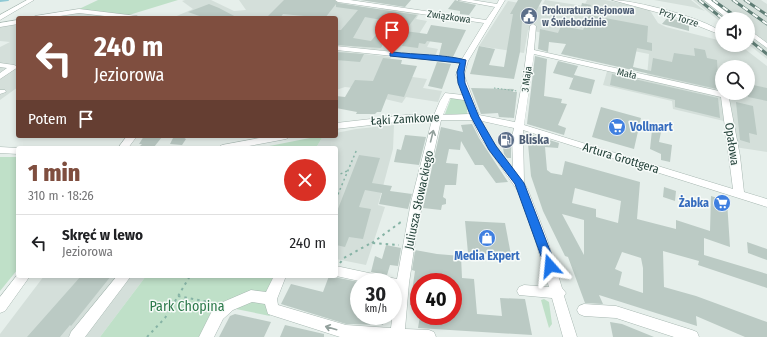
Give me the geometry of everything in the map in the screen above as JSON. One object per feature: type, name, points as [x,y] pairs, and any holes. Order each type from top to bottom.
[{"type":"street","points":[[0,18],[31,0]]},
{"type":"street","name":"Związkowa","points":[[335,0],[488,22]]},
{"type":"street","points":[[385,7],[390,0]]},
{"type":"street","points":[[462,0],[500,3],[464,61],[460,75],[475,117],[492,148],[519,183],[541,239],[559,293],[570,337]]},
{"type":"street","name":"Przy Torze","points":[[615,0],[665,12],[702,24],[715,30]]},
{"type":"street","points":[[707,0],[723,12]]},
{"type":"street","points":[[48,16],[79,11],[120,16]]},
{"type":"street","points":[[0,25],[16,22]]},
{"type":"street","name":"3 Maja","points":[[519,183],[517,137],[532,29]]},
{"type":"street","points":[[755,37],[767,46]]},
{"type":"street","points":[[338,48],[464,61]]},
{"type":"street","name":"Mała","points":[[530,51],[715,93]]},
{"type":"street","points":[[0,65],[16,67]]},
{"type":"street","points":[[0,77],[16,67]]},
{"type":"street","name":"Juliusza Słowackiego","points":[[400,273],[409,246],[412,219],[435,123],[439,117],[445,97],[448,95],[467,98]]},
{"type":"street","name":"Opałowa","points":[[726,100],[735,156],[738,194]]},
{"type":"street","name":"Łąki Zamkowe","points":[[338,126],[368,121],[439,117],[475,117]]},
{"type":"street","name":"Artura Grottgera","points":[[475,117],[519,126],[767,202]]},
{"type":"street","points":[[233,146],[275,138]]},
{"type":"street","points":[[0,150],[16,151]]},
{"type":"street","points":[[338,271],[350,274]]},
{"type":"street","points":[[0,307],[22,278]]},
{"type":"street","points":[[76,337],[123,278]]},
{"type":"street","points":[[279,278],[270,299],[273,310],[283,314],[346,332],[397,337],[429,337]]},
{"type":"street","points":[[524,291],[559,293]]},
{"type":"street","points":[[206,337],[218,314],[228,306],[251,296],[270,299]]},
{"type":"street","points":[[584,310],[616,312],[692,337]]},
{"type":"street","name":"Juliusza Słowackiego","points":[[397,325],[397,337]]},
{"type":"path","points":[[494,88],[524,92]]},
{"type":"path","points":[[338,194],[357,149]]},
{"type":"path","points":[[338,175],[348,171]]},
{"type":"path","points":[[338,266],[344,258],[371,243],[403,220],[412,219]]},
{"type":"path","points":[[371,243],[409,246]]},
{"type":"path","points":[[147,337],[165,318],[189,278]]},
{"type":"path","points":[[178,296],[228,306]]},
{"type":"shaded area","points":[[211,0],[234,11],[246,10],[239,0],[344,0],[341,3],[381,10],[383,8],[419,14],[416,19],[427,21],[419,34],[433,36],[427,47],[438,49],[435,56],[338,45],[338,16],[177,16],[193,9],[182,1]]},
{"type":"shaded area","points":[[545,0],[584,6],[587,0],[605,0],[649,9],[658,23],[666,27],[715,39],[715,52],[749,52],[767,66],[767,152],[728,146],[724,121],[673,109],[672,101],[603,85],[608,68],[647,76],[649,54],[528,30],[524,53],[479,46],[508,1],[541,7]]},
{"type":"shaded area","points":[[654,0],[691,0],[705,11],[693,7]]},
{"type":"shaded area","points":[[693,0],[761,0],[767,4],[767,59],[755,50],[755,12],[715,12],[715,17]]},
{"type":"shaded area","points":[[77,12],[109,16],[54,16]]},
{"type":"shaded area","points":[[16,23],[16,88],[0,100],[0,47],[10,42],[0,41],[0,27]]},
{"type":"shaded area","points":[[338,51],[391,57],[384,73],[427,79],[423,88],[442,91],[438,102],[406,97],[402,103],[385,99],[371,90],[345,87],[338,89]]},
{"type":"shaded area","points":[[394,125],[393,149],[378,205],[385,207],[366,265],[338,259],[338,146],[317,146],[322,138],[338,138],[338,133]]},
{"type":"shaded area","points":[[42,278],[144,278],[100,337],[0,337],[0,334]]},
{"type":"green space","points":[[98,0],[178,0],[129,15],[79,9]]},
{"type":"green space","points":[[456,97],[463,99],[468,105],[467,114],[445,114],[451,98]]},
{"type":"green space","points":[[310,138],[322,138],[317,146],[269,146]]},
{"type":"green space","points":[[0,157],[16,157],[16,271],[0,291]]},
{"type":"green space","name":"Park Chopina","points":[[144,278],[273,278],[268,305],[270,316],[236,309],[222,315],[209,337],[100,337]]},
{"type":"green space","points":[[544,299],[549,302],[552,324],[549,328],[541,300]]},
{"type":"building","points":[[284,0],[334,0],[338,3],[417,15],[405,31],[427,34],[431,25],[466,30],[453,57],[439,55],[442,43],[427,41],[425,44],[419,43],[418,48],[402,46],[405,39],[387,36],[381,48],[338,45],[338,30],[341,30],[358,10],[336,7],[336,4],[327,16],[283,14],[282,16],[268,16]],"holes":[[[365,17],[387,21],[371,41],[353,38]]]},
{"type":"building","points":[[360,0],[411,0],[405,7]]},
{"type":"building","points":[[455,0],[476,5],[469,15],[460,14],[460,11],[448,9]]},
{"type":"building","points":[[518,0],[542,0],[531,21],[522,20],[520,52],[514,79],[470,74],[479,46],[495,49],[489,65],[504,67],[513,14],[510,14]]},
{"type":"building","points":[[582,3],[591,5],[586,15],[579,14]]},
{"type":"building","points":[[209,4],[234,16],[199,16],[188,12]]},
{"type":"building","points":[[589,15],[648,26],[647,42],[652,43],[652,51],[637,48],[633,67],[651,71],[653,58],[672,62],[674,53],[695,56],[694,48],[705,50],[707,58],[717,60],[715,60],[715,89],[561,54],[566,44],[549,42],[548,52],[538,49],[540,29],[558,33],[561,26],[583,30]]},
{"type":"building","points":[[668,17],[689,24],[689,31],[662,24]]},
{"type":"building","points":[[338,52],[364,54],[360,62],[338,60]]},
{"type":"building","points":[[535,56],[547,59],[544,96],[562,99],[561,103],[567,104],[558,125],[566,128],[564,135],[527,124]]},
{"type":"building","points":[[383,58],[402,60],[401,64],[417,66],[404,97],[388,94],[381,112],[377,112],[375,114],[356,114],[357,112],[338,108],[338,96],[345,97],[355,80],[373,81]]},
{"type":"building","points":[[558,61],[578,66],[574,75],[595,80],[591,94],[569,89],[574,76],[573,78],[553,73]]},
{"type":"building","points":[[437,62],[451,64],[442,89],[428,86]]},
{"type":"building","points":[[612,74],[715,97],[715,100],[718,100],[720,118],[675,107],[675,100],[610,85]]},
{"type":"building","points":[[755,85],[767,88],[767,101],[755,98]]},
{"type":"building","points":[[471,88],[514,89],[513,92],[517,92],[514,118],[499,117],[498,113],[481,114]]},
{"type":"building","points":[[736,102],[753,106],[757,135],[749,133],[750,143],[740,140]]},
{"type":"building","name":"Vollmart","points":[[601,107],[641,118],[634,149],[592,137]]},
{"type":"building","points":[[472,124],[479,138],[508,182],[496,183],[483,165],[475,165],[461,141],[460,150],[449,149],[446,163],[458,164],[456,185],[445,185],[443,197],[446,199],[446,204],[442,205],[441,210],[423,208],[441,127],[463,132],[461,125]]},
{"type":"building","points":[[652,130],[661,132],[659,142],[672,145],[670,162],[661,160],[661,154],[650,149]]},
{"type":"building","points":[[527,133],[559,143],[558,148],[545,147],[547,170],[551,173],[562,175],[565,161],[640,182],[637,219],[676,229],[676,220],[710,231],[711,196],[727,201],[730,247],[704,238],[704,255],[767,274],[767,288],[698,265],[699,261],[663,251],[664,287],[696,296],[767,322],[767,337],[745,337],[696,316],[697,326],[599,295],[603,304],[585,303],[568,257],[565,256],[543,211],[531,176]],"holes":[[[575,188],[621,201],[618,223],[596,217],[596,209],[572,203]],[[562,214],[584,220],[584,255]],[[622,252],[641,258],[643,268],[643,293],[619,285],[622,272],[615,269]]]},
{"type":"building","points":[[405,135],[426,137],[419,165],[394,162],[397,149],[401,150]]},
{"type":"building","points":[[501,136],[511,139],[511,158],[507,158],[504,154]]},
{"type":"building","points":[[143,138],[161,138],[155,146],[140,146],[142,144],[139,144]]},
{"type":"building","points":[[173,138],[186,139],[182,145],[170,144]]},
{"type":"building","points":[[359,155],[380,158],[372,183],[392,186],[390,191],[412,194],[408,209],[379,204],[382,193],[365,190],[359,207],[371,209],[363,239],[349,237],[345,247],[338,245],[338,209]]},
{"type":"building","points":[[664,187],[676,191],[675,201],[663,197]]},
{"type":"building","name":"Media Expert","points":[[465,221],[505,223],[511,255],[468,253]]},
{"type":"building","points":[[747,242],[767,249],[767,260],[748,253]]},
{"type":"building","points":[[386,245],[401,248],[398,266],[390,265],[388,273],[371,272],[375,256],[382,259]]},
{"type":"building","points":[[415,250],[461,256],[462,273],[415,273],[415,271],[412,270]]},
{"type":"building","points":[[79,278],[109,278],[71,326],[70,325],[60,337],[27,337]]},
{"type":"building","points":[[328,278],[350,280],[350,324],[281,304],[291,284],[323,292]]},
{"type":"building","points":[[462,278],[474,279],[477,314],[502,316],[500,298],[525,299],[532,335],[418,328],[418,325],[462,325]]},
{"type":"building","points":[[235,314],[271,322],[264,337],[219,337],[230,316]]},
{"type":"building","points":[[610,322],[622,324],[654,337],[613,337]]},
{"type":"building","points":[[285,325],[324,334],[324,337],[280,337]]},
{"type":"waterway","points":[[0,1],[8,0]]},
{"type":"railway","points":[[699,0],[715,13]]},
{"type":"railway","points":[[713,0],[730,12]]},
{"type":"railway","points":[[733,0],[767,24]]},
{"type":"railway","points":[[745,0],[767,15]]},
{"type":"railway","points":[[755,45],[767,54]]},
{"type":"place","name":"Prokuratura Rejonowa w Świebodzinie","points":[[529,16]]},
{"type":"place","name":"Vollmart","points":[[617,127]]},
{"type":"place","name":"Bliska","points":[[506,140]]},
{"type":"place","name":"Żabka","points":[[722,203]]},
{"type":"place","name":"Media Expert","points":[[487,238]]},
{"type":"route","points":[[392,54],[464,61],[460,72],[462,83],[475,117],[492,148],[519,183],[527,200],[550,266]]}]
